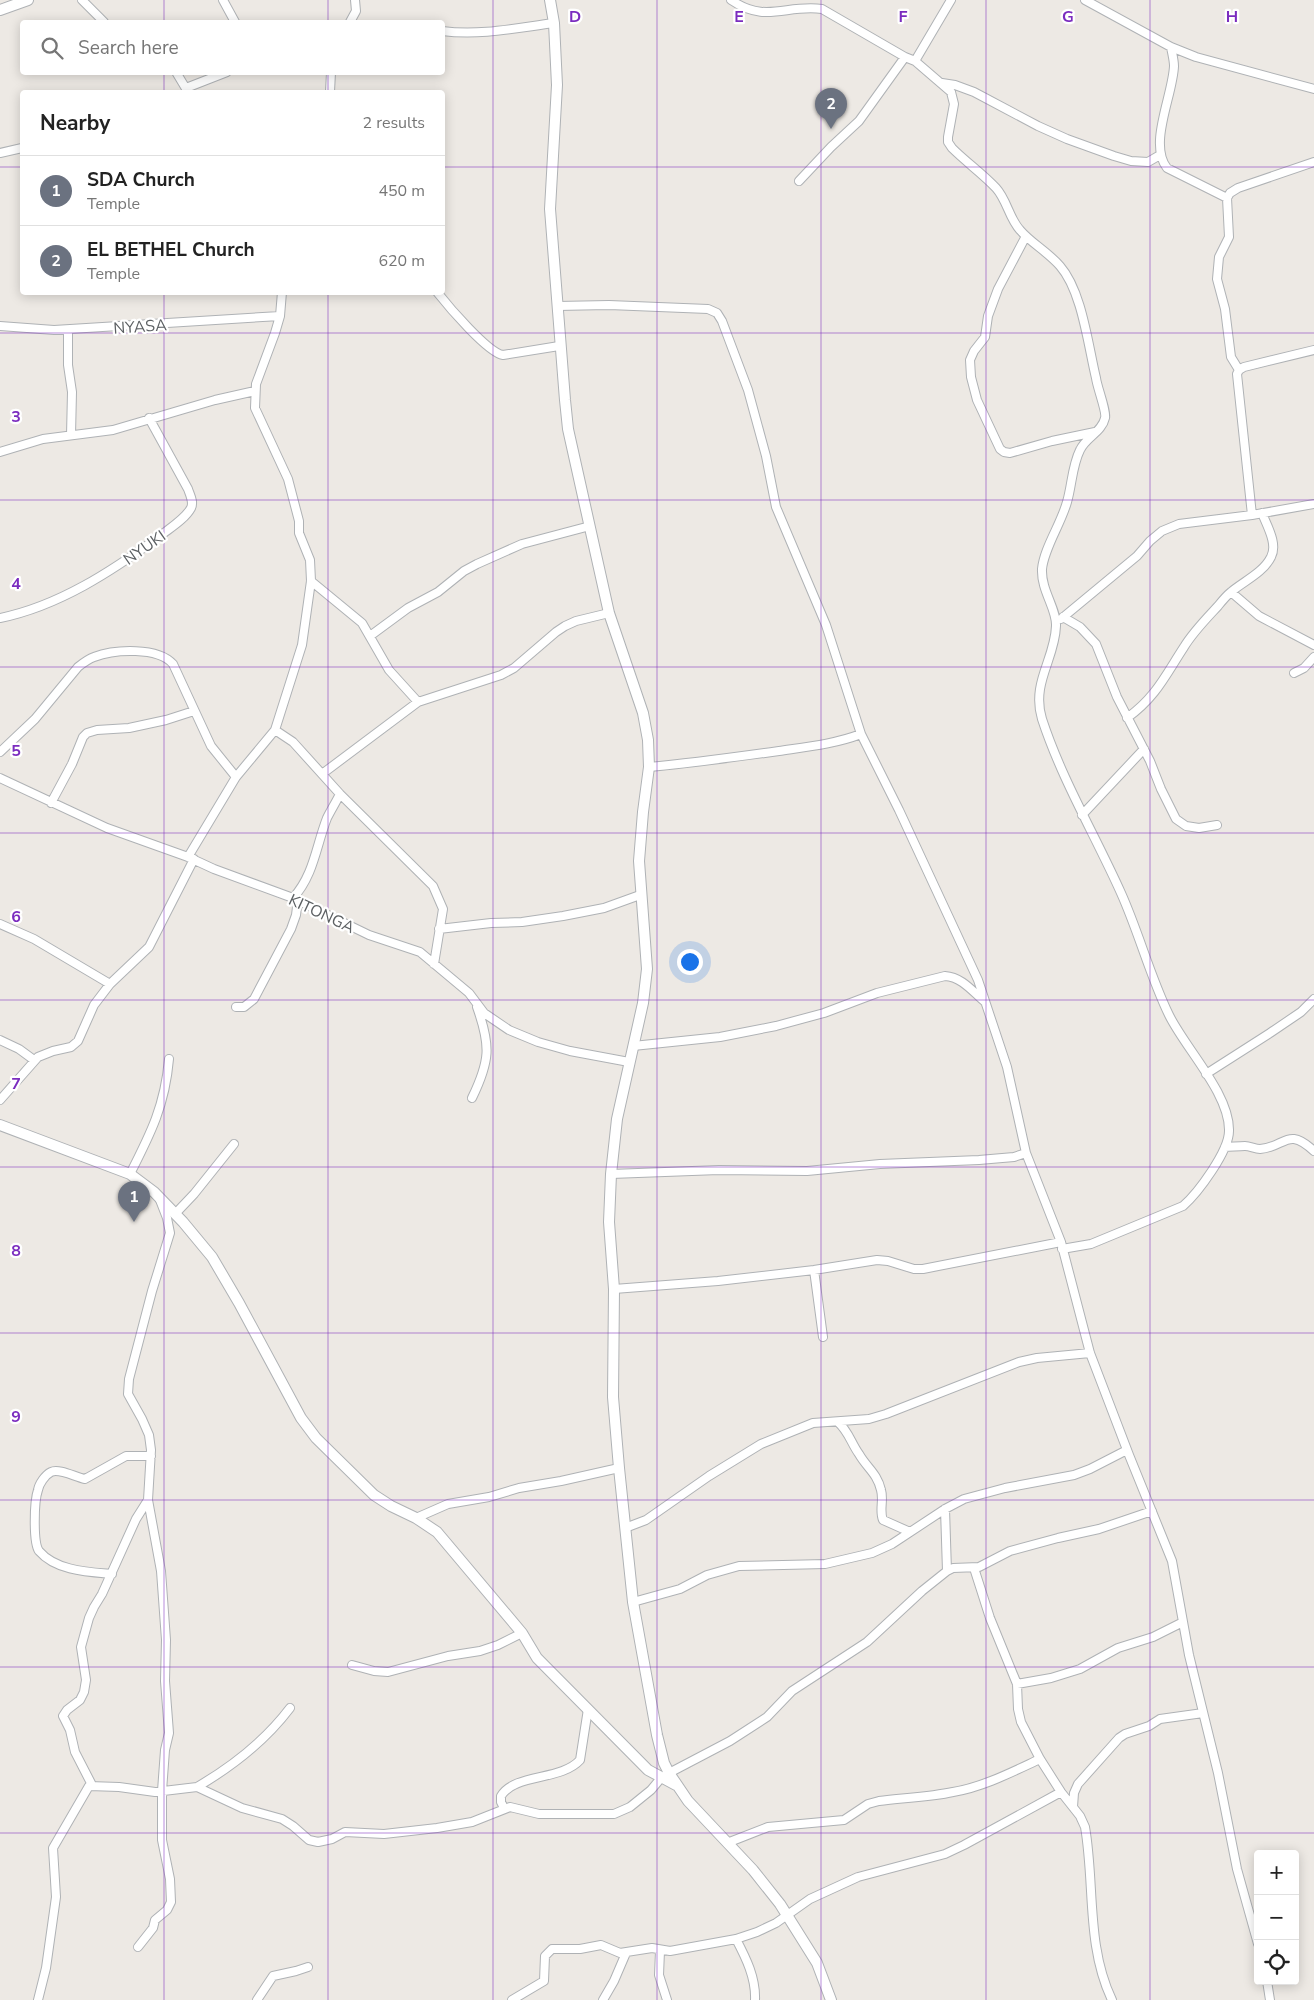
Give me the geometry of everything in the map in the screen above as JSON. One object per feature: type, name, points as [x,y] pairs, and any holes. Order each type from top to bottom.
[{"type":"street","points":[[0,10],[28,0]]},
{"type":"street","points":[[82,0],[102,20]]},
{"type":"street","points":[[223,0],[234,20]]},
{"type":"street","points":[[351,20],[356,11],[355,0]]},
{"type":"street","points":[[550,0],[554,23],[557,85],[550,209],[568,429],[609,613],[643,713],[650,767],[641,842],[640,895],[647,969],[643,1003],[617,1119],[611,1174],[609,1222],[614,1289],[613,1397],[618,1468],[633,1602],[665,1776]]},
{"type":"street","points":[[731,0],[754,12],[769,13],[808,7],[822,9],[904,57],[915,61],[951,92],[954,104],[948,142],[952,148],[997,189],[1014,223],[1061,267],[1068,276],[1079,305],[1098,391],[1106,413],[1102,427],[1088,437],[1079,450],[1067,502],[1042,566],[1042,580],[1060,619],[1085,632],[1096,644],[1127,718],[1144,749],[1176,819],[1186,826],[1199,828],[1216,824]]},
{"type":"street","points":[[915,61],[951,0]]},
{"type":"street","points":[[1085,0],[1171,47],[1196,57],[1314,89]]},
{"type":"street","points":[[445,31],[489,32],[554,23]]},
{"type":"street","points":[[1171,47],[1174,67],[1160,136],[1162,162],[1167,168],[1227,198]]},
{"type":"street","points":[[799,181],[859,121],[904,57]]},
{"type":"street","points":[[178,75],[187,90],[220,75]]},
{"type":"street","points":[[330,90],[331,75]]},
{"type":"street","points":[[940,82],[956,85],[974,92],[1038,126],[1114,156],[1131,161],[1148,162],[1160,155]]},
{"type":"street","points":[[0,152],[20,148]]},
{"type":"street","points":[[1252,515],[1237,380],[1239,370],[1231,357],[1225,309],[1217,279],[1219,257],[1229,236],[1227,198],[1230,193],[1238,188],[1314,162]]},
{"type":"street","points":[[1026,236],[998,289],[988,316],[985,337],[971,356],[971,377],[977,400],[1000,449],[1004,452],[1010,453],[1097,431]]},
{"type":"street","points":[[0,1100],[34,1060],[45,1053],[71,1047],[75,1044],[94,1005],[110,984],[150,947],[191,858],[236,778],[274,730],[302,645],[312,581],[310,560],[300,533],[299,521],[288,479],[254,408],[255,391],[280,316],[282,295]]},
{"type":"street","points":[[440,295],[455,314],[494,352],[503,355],[560,346]]},
{"type":"street","points":[[557,306],[609,305],[708,309],[717,314],[722,321],[748,390],[766,456],[776,506],[826,625],[861,734],[899,810],[978,980],[1007,1067],[1026,1153],[1062,1245],[1090,1352],[1172,1561],[1189,1655],[1218,1773],[1237,1869],[1257,1940]]},
{"type":"street","name":"NYASA","points":[[0,326],[68,330],[280,316]]},
{"type":"street","points":[[68,330],[68,365],[72,392],[71,435]]},
{"type":"street","points":[[1239,370],[1263,362],[1314,350]]},
{"type":"street","points":[[0,452],[43,439],[113,430],[215,400],[255,391]]},
{"type":"street","name":"NYUKI","points":[[0,618],[48,603],[99,577],[141,550],[178,522],[191,508],[192,498],[188,489],[150,418]]},
{"type":"street","points":[[614,1289],[718,1281],[814,1270],[877,1260],[888,1261],[914,1269],[923,1269],[1062,1245],[1091,1244],[1183,1206],[1200,1188],[1225,1148],[1230,1132],[1229,1124],[1221,1102],[1206,1074],[1170,1017],[1150,971],[1124,900],[1082,815],[1043,721],[1039,702],[1043,673],[1060,619],[1137,556],[1162,531],[1179,524],[1252,515],[1314,504]]},
{"type":"street","points":[[1127,718],[1149,700],[1164,681],[1189,640],[1231,592],[1249,580],[1271,557],[1273,542],[1262,513]]},
{"type":"street","points":[[370,636],[408,608],[438,592],[464,571],[477,564],[522,544],[590,526]]},
{"type":"street","points":[[312,581],[353,614],[370,636],[377,652],[389,670],[418,702]]},
{"type":"street","points":[[1231,592],[1259,616],[1314,645]]},
{"type":"street","points":[[322,774],[418,702],[501,675],[514,668],[556,632],[576,622],[609,613]]},
{"type":"street","points":[[0,752],[35,719],[87,660],[104,655],[150,652],[164,656],[176,668],[211,746],[236,778]]},
{"type":"street","points":[[1294,673],[1304,668],[1314,657]]},
{"type":"street","points":[[51,803],[62,784],[83,737],[87,733],[97,730],[129,728],[166,720],[194,711]]},
{"type":"street","points":[[274,730],[293,742],[340,794],[433,886],[443,909],[434,964]]},
{"type":"street","points":[[650,767],[687,764],[800,748],[849,739],[861,734]]},
{"type":"street","points":[[1082,815],[1144,749]]},
{"type":"street","name":"KITONGA","points":[[0,778],[107,828],[296,898],[369,935],[420,952],[469,993],[494,1021],[509,1030],[538,1042],[570,1051],[629,1062]]},
{"type":"street","points":[[236,1008],[244,1007],[254,998],[291,929],[296,915],[296,898],[311,871],[327,818],[340,794]]},
{"type":"street","points":[[439,929],[491,923],[522,922],[563,916],[604,908],[640,895]]},
{"type":"street","points":[[0,924],[34,939],[110,984]]},
{"type":"street","points":[[633,1046],[720,1037],[776,1026],[824,1014],[877,993],[945,976],[955,978],[985,1002]]},
{"type":"street","points":[[1206,1074],[1270,1034],[1301,1012],[1314,999]]},
{"type":"street","points":[[472,1098],[484,1070],[487,1050],[483,1024],[476,1003]]},
{"type":"street","points":[[0,1040],[19,1049],[34,1060]]},
{"type":"street","points":[[130,1174],[157,1119],[167,1086],[170,1059]]},
{"type":"street","points":[[0,1125],[130,1174],[175,1214],[212,1257],[301,1418],[316,1438],[374,1495],[437,1532],[522,1633],[537,1658],[648,1770],[665,1776],[676,1784],[688,1801],[753,1870],[788,1915],[817,1963],[831,2000]]},
{"type":"street","points":[[1225,1148],[1244,1146],[1259,1149],[1290,1138],[1297,1139],[1314,1151]]},
{"type":"street","points":[[175,1214],[194,1194],[234,1144]]},
{"type":"street","points":[[611,1174],[711,1170],[806,1171],[880,1164],[979,1160],[1014,1157],[1026,1153]]},
{"type":"street","points":[[138,1948],[153,1928],[155,1920],[167,1910],[171,1902],[170,1880],[162,1840],[162,1791],[165,1750],[169,1732],[165,1682],[164,1612],[161,1571],[148,1500],[151,1456],[149,1436],[128,1394],[128,1387],[152,1290],[170,1233],[167,1218],[159,1198]]},
{"type":"street","points":[[814,1270],[823,1337]]},
{"type":"street","points":[[625,1528],[646,1520],[708,1476],[761,1444],[813,1423],[869,1419],[1019,1362],[1090,1352]]},
{"type":"street","points":[[838,1422],[848,1431],[858,1453],[876,1476],[881,1490],[880,1515],[883,1520],[910,1532]]},
{"type":"street","points":[[633,1602],[680,1589],[707,1575],[739,1566],[825,1564],[872,1553],[892,1544],[964,1498],[1074,1475],[1127,1450]]},
{"type":"street","points":[[112,1574],[72,1570],[56,1563],[40,1552],[36,1546],[35,1537],[38,1489],[42,1480],[52,1471],[84,1479],[126,1456],[151,1456]]},
{"type":"street","points":[[416,1518],[448,1504],[618,1468]]},
{"type":"street","points":[[92,1785],[75,1752],[70,1730],[63,1716],[67,1710],[80,1700],[84,1692],[86,1680],[81,1644],[86,1634],[91,1612],[112,1574],[136,1519],[148,1500]]},
{"type":"street","points":[[945,1509],[947,1571]]},
{"type":"street","points":[[197,1787],[242,1808],[282,1819],[309,1840],[318,1842],[332,1839],[346,1832],[384,1834],[472,1822],[504,1808],[515,1808],[539,1814],[614,1814],[630,1807],[665,1776],[730,1741],[767,1717],[792,1691],[867,1642],[922,1591],[947,1571],[953,1568],[983,1566],[1010,1551],[1099,1529],[1152,1511]]},
{"type":"street","points":[[974,1568],[990,1618],[1017,1684],[1019,1716],[1040,1760],[1060,1792],[1073,1807],[1085,1826],[1099,1961],[1103,1978],[1112,2000]]},
{"type":"street","points":[[1017,1684],[1051,1678],[1080,1669],[1118,1648],[1153,1637],[1183,1622]]},
{"type":"street","points":[[352,1664],[388,1672],[498,1645],[522,1633]]},
{"type":"street","points":[[38,2000],[46,1968],[56,1897],[53,1848],[56,1840],[74,1814],[86,1788],[92,1785],[149,1792],[197,1787],[262,1741],[290,1708]]},
{"type":"street","points":[[504,1808],[501,1796],[509,1786],[552,1774],[575,1765],[580,1760],[588,1709]]},
{"type":"street","points":[[1073,1807],[1078,1784],[1119,1738],[1149,1726],[1160,1719],[1203,1713]]},
{"type":"street","points":[[728,1843],[768,1827],[844,1820],[868,1804],[879,1801],[952,1793],[1004,1776],[1040,1760]]},
{"type":"street","points":[[512,2000],[544,1981],[545,1956],[552,1949],[580,1949],[601,1946],[615,1952],[626,1953],[645,1949],[670,1952],[736,1939],[767,1928],[810,1899],[858,1877],[945,1854],[1060,1792]]},
{"type":"street","points":[[736,1939],[745,1956],[753,1979],[755,2000]]},
{"type":"street","points":[[660,1951],[659,1975],[667,2000]]},
{"type":"street","points":[[603,2000],[614,1981],[626,1953]]},
{"type":"street","points":[[257,2000],[273,1976],[308,1967]]},
{"type":"street","points":[[1268,1985],[1270,2000]]},
{"type":"place","name":"EL BETHEL Church","points":[[831,129]]},
{"type":"place","name":"SDA Church","points":[[134,1222]]}]
